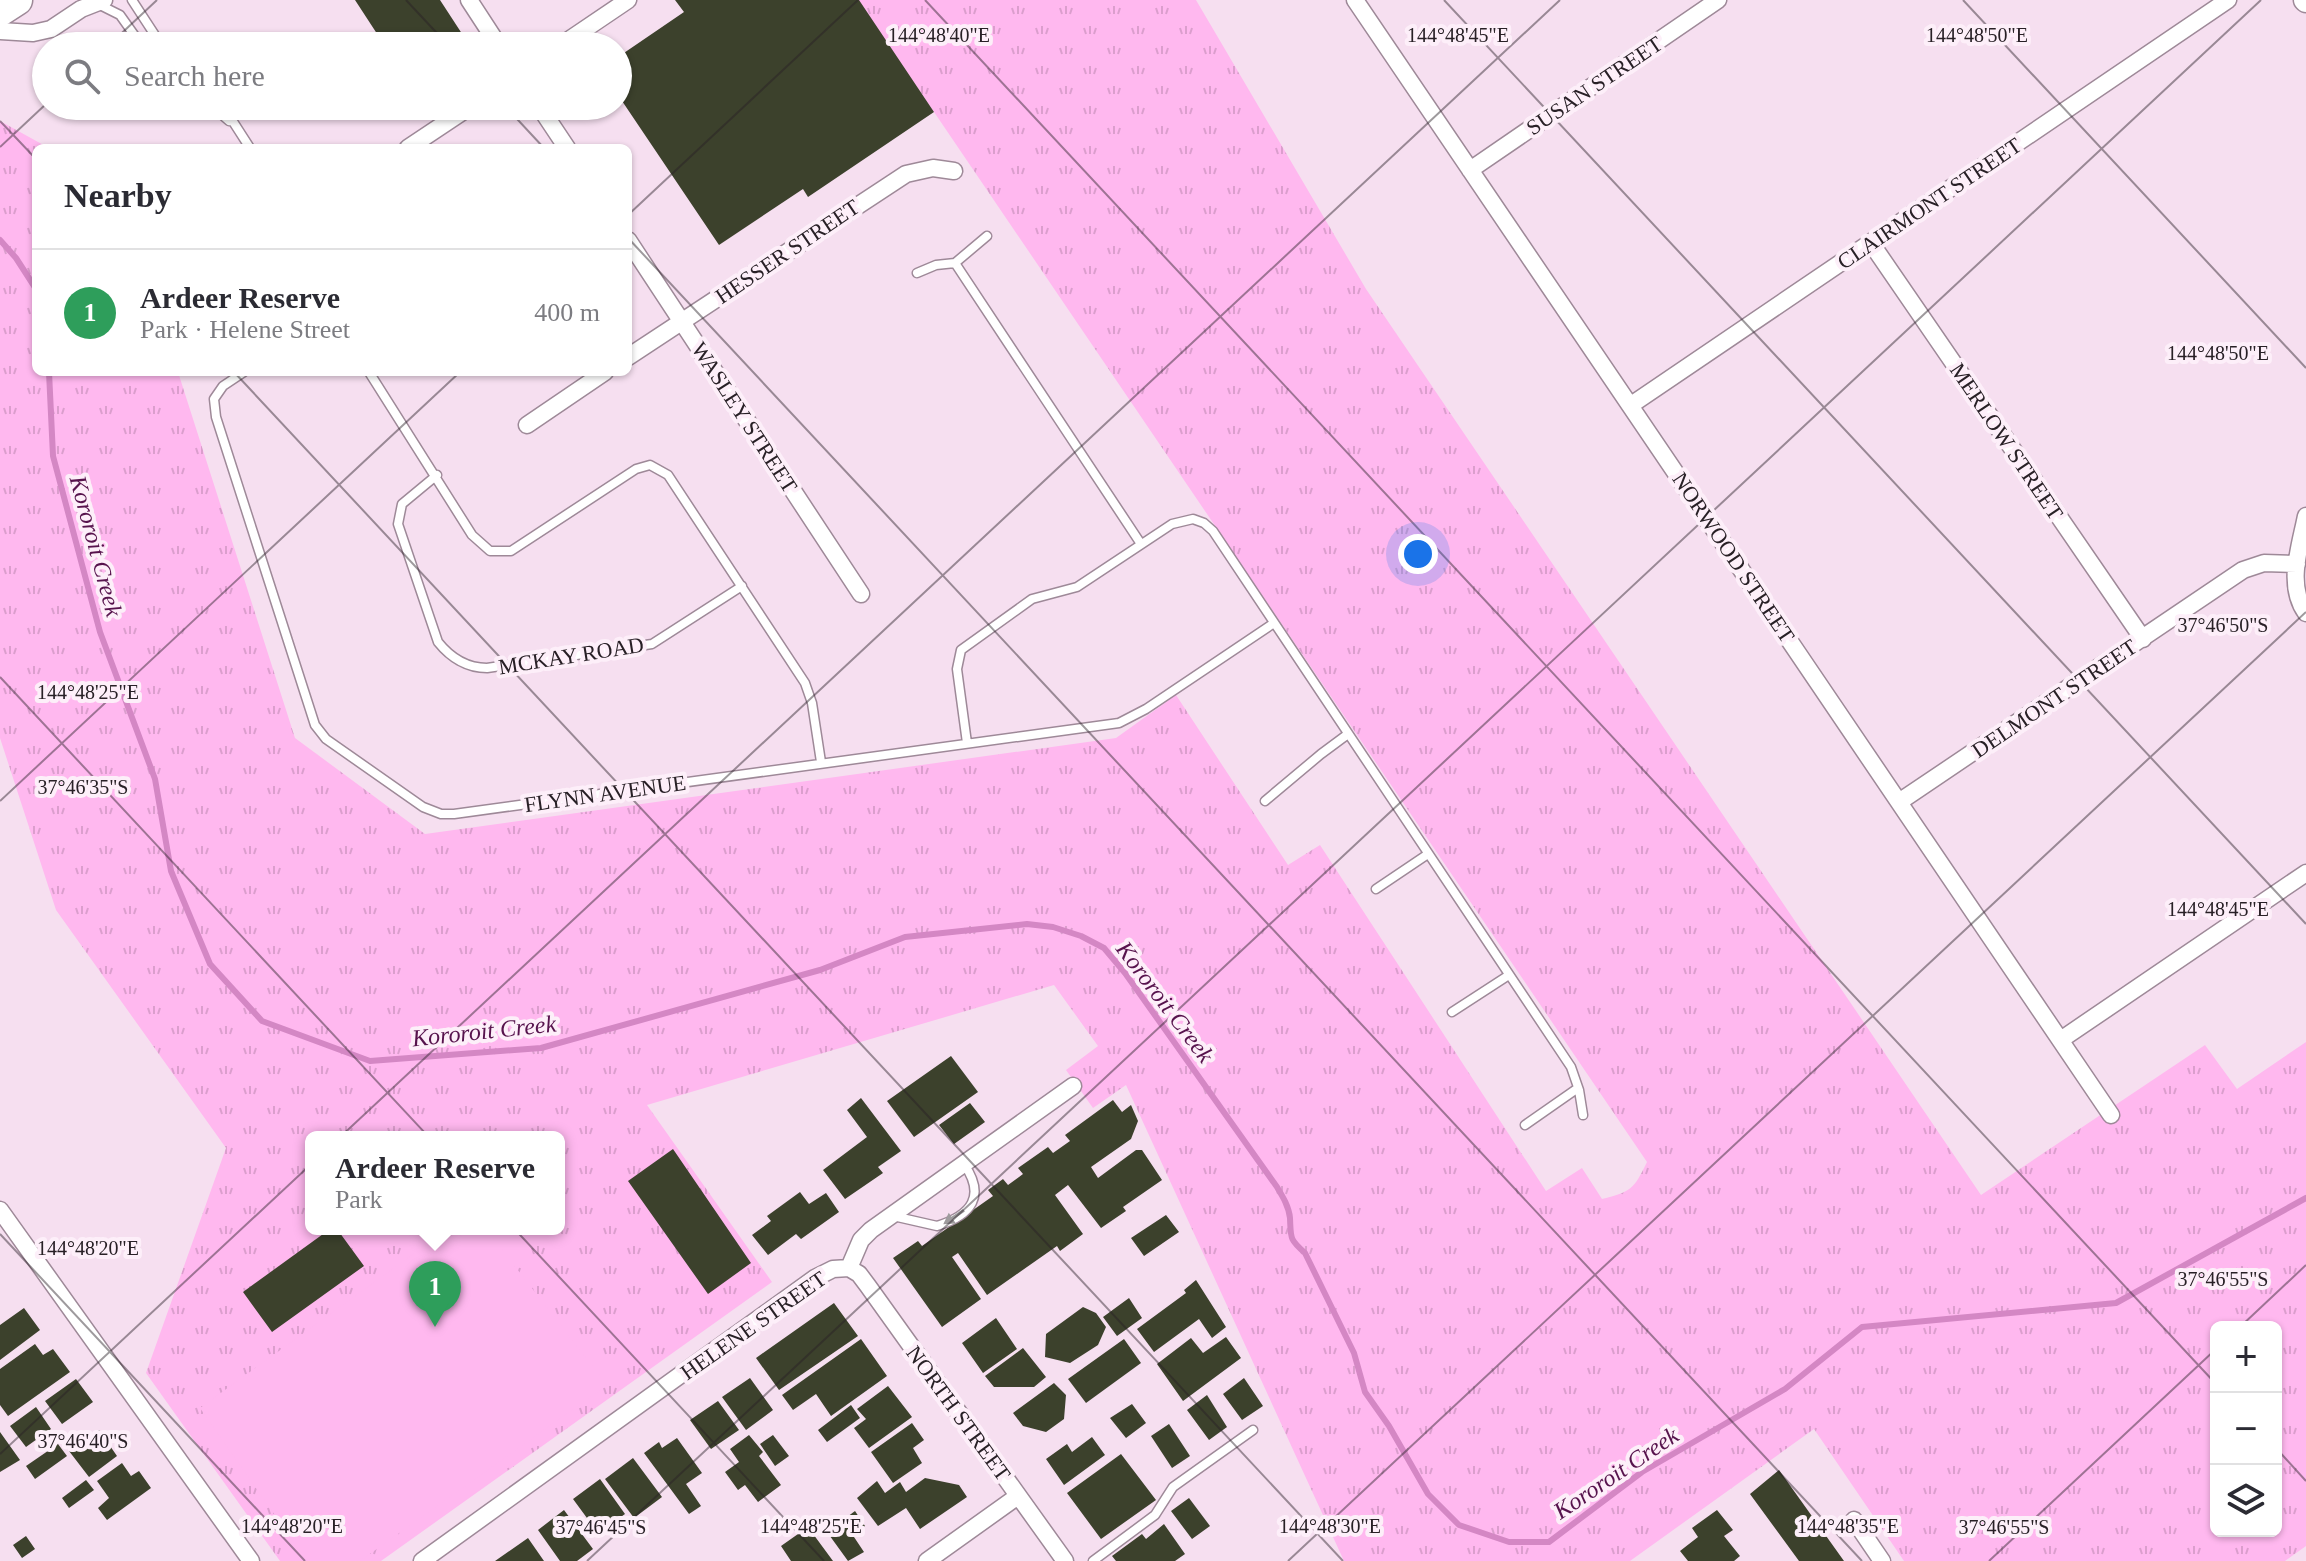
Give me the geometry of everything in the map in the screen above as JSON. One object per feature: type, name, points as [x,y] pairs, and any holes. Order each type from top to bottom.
[{"type":"highway","points":[[0,11],[17,0]]},
{"type":"street","points":[[469,0],[490,32]]},
{"type":"street","points":[[581,32],[628,0]]},
{"type":"street","name":"NORWOOD STREET","points":[[1355,0],[2111,1115]]},
{"type":"street","name":"SUSAN STREET","points":[[1470,170],[1718,0]]},
{"type":"street","name":"CLAIRMONT STREET","points":[[1631,405],[2228,0]]},
{"type":"street","points":[[38,32],[51,29],[81,9],[101,2]]},
{"type":"street","points":[[0,31],[32,33]]},
{"type":"street","points":[[414,144],[450,120]]},
{"type":"street","points":[[548,120],[564,144]]},
{"type":"street","name":"HESSER STREET","points":[[632,354],[906,174],[933,168],[954,171]]},
{"type":"street","name":"MERLOW STREET","points":[[1871,243],[2143,639]]},
{"type":"street","name":"WASLEY STREET","points":[[632,246],[861,594]]},
{"type":"street","points":[[527,425],[599,376]]},
{"type":"street","points":[[2306,516],[2297,564],[2296,591],[2306,613]]},
{"type":"street","name":"DELMONT STREET","points":[[1899,802],[2243,570],[2264,563],[2297,564]]},
{"type":"street","points":[[2062,1039],[2306,873]]},
{"type":"street","name":"HELENE STREET","points":[[422,1561],[815,1278],[833,1269],[849,1268],[861,1240],[1073,1086]]},
{"type":"street","points":[[0,1210],[251,1561]]},
{"type":"street","name":"NORTH STREET","points":[[849,1268],[859,1274],[868,1286],[1065,1561]]},
{"type":"street","points":[[927,1561],[1018,1496]]},
{"type":"street","points":[[1854,1520],[1882,1561]]},
{"type":"lane","points":[[132,0],[153,32]]},
{"type":"lane","points":[[101,2],[120,15],[132,32]]},
{"type":"lane","points":[[228,120],[236,127]]},
{"type":"lane","points":[[232,120],[247,144]]},
{"type":"lane","points":[[917,273],[927,267],[955,263],[987,236]]},
{"type":"lane","points":[[955,263],[1141,544]]},
{"type":"lane","name":"FLYNN AVENUE","points":[[238,376],[223,386],[214,399],[216,417],[315,725],[326,739],[423,807],[441,814],[1119,723],[1146,709],[1274,623]]},
{"type":"lane","points":[[372,376],[437,475],[472,535],[490,551],[511,551],[636,469],[650,465],[668,475],[810,693],[821,762]]},
{"type":"lane","name":"MCKAY ROAD","points":[[437,475],[402,504],[398,524],[438,642],[469,666],[487,668],[652,644],[742,586]]},
{"type":"lane","points":[[967,743],[957,669],[961,650],[1032,599],[1077,587],[1182,520],[1193,519],[1204,523],[1213,531],[1571,1067],[1583,1115]]},
{"type":"lane","points":[[1265,801],[1348,734]]},
{"type":"lane","points":[[1376,889],[1428,854]]},
{"type":"lane","points":[[1452,1012],[1509,975]]},
{"type":"lane","points":[[1525,1125],[1578,1088]]},
{"type":"lane","points":[[892,1215],[937,1226],[954,1218],[973,1202],[976,1193],[972,1176],[964,1164]]},
{"type":"lane","points":[[1093,1561],[1155,1515],[1173,1487],[1253,1430]]},
{"type":"green space","points":[[858,0],[1196,0],[1366,289],[1981,1195],[2205,1045],[2237,1089],[2306,1042],[2306,1546],[2285,1561],[1904,1561],[1814,1429],[1630,1561],[1344,1561],[1126,1085],[1093,1108],[1066,1070],[1098,1046],[1054,985],[647,1105],[772,1282],[381,1561],[280,1561],[146,1373],[226,1148],[56,910],[0,738],[0,121],[42,144],[32,144],[32,376],[179,376],[295,738],[425,834],[1116,738],[1176,695],[1288,865],[1320,845],[1546,1191],[1582,1168],[1602,1199],[1630,1188],[1647,1162]]},
{"type":"green space","points":[[440,1235],[491,1235],[607,1385],[360,1561],[307,1561],[200,1408]]},
{"type":"building","points":[[355,0],[440,0],[461,32],[376,32]]},
{"type":"building","points":[[675,0],[859,0],[934,112],[808,197],[803,189],[719,245],[632,116],[632,47],[684,12]]},
{"type":"building","points":[[951,1056],[978,1092],[914,1137],[887,1101]]},
{"type":"building","points":[[861,1098],[901,1151],[878,1167],[883,1173],[845,1199],[823,1170],[867,1137],[847,1110]]},
{"type":"building","points":[[1113,1100],[1122,1112],[1131,1105],[1138,1121],[1131,1139],[1091,1167],[1098,1178],[1136,1150],[1142,1150],[1162,1180],[1123,1207],[1126,1211],[1101,1228],[1068,1185],[1055,1195],[1083,1234],[1060,1251],[1057,1246],[987,1295],[958,1253],[952,1257],[981,1299],[942,1327],[893,1258],[918,1241],[922,1246],[993,1196],[988,1190],[1003,1179],[1008,1185],[1023,1174],[1018,1168],[1048,1147],[1053,1153],[1070,1141],[1065,1135]]},
{"type":"building","points":[[970,1103],[985,1122],[954,1144],[939,1125]]},
{"type":"building","points":[[673,1149],[751,1263],[708,1294],[628,1181]]},
{"type":"building","points":[[800,1192],[809,1204],[826,1193],[839,1212],[801,1239],[796,1234],[768,1255],[752,1235],[771,1221],[767,1216]]},
{"type":"building","points":[[1166,1215],[1179,1232],[1144,1256],[1131,1238]]},
{"type":"building","points":[[322,1235],[341,1235],[364,1266],[272,1332],[243,1292]]},
{"type":"building","points":[[1196,1280],[1226,1327],[1212,1338],[1199,1319],[1154,1352],[1137,1329],[1186,1293],[1184,1290]]},
{"type":"building","points":[[1129,1298],[1142,1318],[1117,1336],[1103,1317]]},
{"type":"building","points":[[834,1303],[858,1336],[779,1390],[756,1358]]},
{"type":"building","points":[[1083,1307],[1096,1313],[1106,1327],[1098,1345],[1070,1363],[1045,1357],[1046,1334]]},
{"type":"building","points":[[24,1308],[40,1330],[0,1360],[0,1325]]},
{"type":"building","points":[[996,1318],[1017,1349],[983,1373],[962,1343]]},
{"type":"building","points":[[1226,1337],[1241,1358],[1183,1401],[1157,1364],[1191,1338],[1203,1353]]},
{"type":"building","points":[[861,1339],[887,1376],[831,1416],[816,1394],[793,1410],[782,1395]]},
{"type":"building","points":[[1124,1339],[1141,1363],[1086,1403],[1068,1379]]},
{"type":"building","points":[[35,1344],[43,1355],[53,1349],[70,1372],[8,1416],[0,1405],[0,1369]]},
{"type":"building","points":[[1023,1348],[1046,1377],[1034,1387],[994,1387],[985,1376]]},
{"type":"building","points":[[750,1378],[773,1410],[746,1430],[722,1397]]},
{"type":"building","points":[[1244,1378],[1263,1406],[1242,1420],[1223,1394]]},
{"type":"building","points":[[76,1379],[93,1402],[62,1424],[45,1401]]},
{"type":"building","points":[[1054,1383],[1066,1395],[1064,1419],[1046,1432],[1023,1426],[1013,1413]]},
{"type":"building","points":[[888,1386],[912,1417],[869,1448],[854,1428],[866,1419],[857,1409]]},
{"type":"building","points":[[1207,1395],[1227,1427],[1209,1440],[1187,1410]]},
{"type":"building","points":[[718,1401],[739,1430],[711,1449],[690,1420]]},
{"type":"building","points":[[1132,1404],[1146,1423],[1126,1438],[1110,1418]]},
{"type":"building","points":[[851,1405],[860,1418],[827,1442],[818,1430]]},
{"type":"building","points":[[36,1407],[51,1429],[26,1447],[10,1426]]},
{"type":"building","points":[[912,1423],[924,1440],[913,1448],[922,1463],[893,1483],[871,1452]]},
{"type":"building","points":[[1169,1424],[1190,1456],[1172,1468],[1151,1436]]},
{"type":"building","points":[[99,1430],[117,1456],[89,1477],[69,1451]]},
{"type":"building","points":[[0,1432],[20,1460],[0,1472]]},
{"type":"building","points":[[749,1435],[763,1452],[759,1456],[781,1485],[758,1502],[745,1485],[738,1490],[725,1472],[739,1462],[730,1449]]},
{"type":"building","points":[[773,1435],[789,1456],[775,1466],[760,1444]]},
{"type":"building","points":[[1092,1437],[1105,1455],[1064,1485],[1046,1459],[1067,1444],[1072,1452]]},
{"type":"building","points":[[677,1438],[702,1473],[686,1484],[701,1506],[689,1514],[644,1453],[659,1442],[662,1448]]},
{"type":"building","points":[[58,1444],[67,1456],[35,1479],[26,1466]]},
{"type":"building","points":[[1121,1454],[1156,1500],[1101,1539],[1067,1493]]},
{"type":"building","points":[[633,1458],[662,1497],[634,1518],[605,1479]]},
{"type":"building","points":[[122,1463],[131,1476],[139,1471],[151,1488],[107,1520],[98,1508],[109,1498],[97,1481]]},
{"type":"building","points":[[1779,1470],[1844,1561],[1799,1561],[1750,1494]]},
{"type":"building","points":[[925,1478],[959,1485],[967,1497],[920,1529],[906,1508],[878,1526],[857,1498],[877,1481],[885,1493],[900,1482],[906,1492]]},
{"type":"building","points":[[600,1479],[625,1514],[598,1533],[573,1499]]},
{"type":"building","points":[[86,1480],[94,1490],[69,1508],[62,1498]]},
{"type":"building","points":[[1189,1498],[1210,1526],[1192,1539],[1171,1511]]},
{"type":"building","points":[[564,1510],[593,1549],[577,1561],[560,1561],[538,1530]]},
{"type":"building","points":[[1717,1510],[1733,1530],[1724,1536],[1740,1556],[1734,1561],[1688,1561],[1680,1551],[1698,1537],[1692,1528]]},
{"type":"building","points":[[855,1511],[865,1526],[852,1534],[864,1552],[848,1561],[827,1532]]},
{"type":"building","points":[[1164,1524],[1185,1554],[1175,1561],[1116,1561],[1112,1556],[1142,1534],[1146,1539]]},
{"type":"building","points":[[808,1527],[833,1561],[791,1561],[781,1546]]},
{"type":"building","points":[[26,1536],[35,1549],[22,1558],[13,1545]]},
{"type":"building","points":[[528,1538],[544,1561],[495,1561]]},
{"type":"waterway","name":"Kororoit Creek","points":[[0,240],[32,283]]},
{"type":"waterway","name":"Kororoit Creek","points":[[49,376],[53,456],[100,632],[155,779],[171,871],[210,964],[262,1021],[370,1061],[541,1048],[820,970],[905,937],[1027,924],[1053,927],[1081,936],[1104,948],[1125,973],[1277,1187],[1288,1210],[1292,1238],[1305,1253],[1354,1353],[1365,1392],[1389,1426],[1428,1494],[1459,1525],[1509,1542],[1549,1542],[1642,1472],[1785,1389],[1862,1327],[2116,1303],[2306,1198]]},
{"type":"place","name":"Ardeer Reserve","points":[[435,1327]]}]
